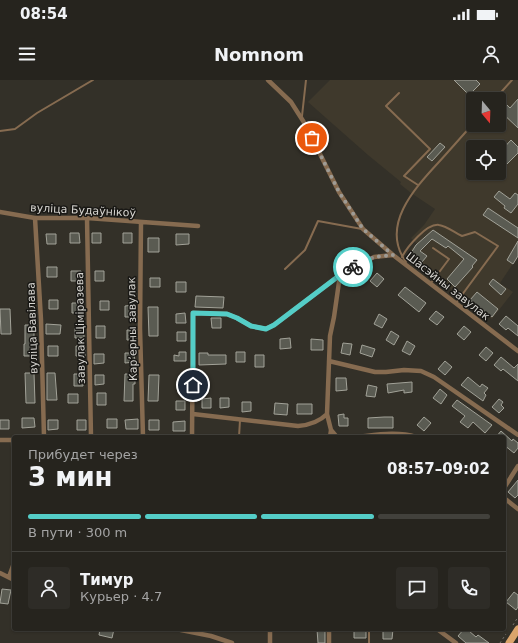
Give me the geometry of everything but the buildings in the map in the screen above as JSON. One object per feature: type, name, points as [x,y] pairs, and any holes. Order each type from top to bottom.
[{"type":"main road","points":[[509,643],[518,629]]},
{"type":"street","points":[[268,80],[291,102],[302,119],[339,192],[363,229],[393,255]]},
{"type":"street","name":"вуліца Будаўнікоў","points":[[0,212],[35,218],[87,218],[198,226]]},
{"type":"street","name":"вуліца Вавілава","points":[[35,218],[42,320],[44,435]]},
{"type":"street","name":"завулак Ціміразева","points":[[87,218],[91,435]]},
{"type":"street","name":"Карʼерны завулак","points":[[141,222],[140,328],[143,435]]},
{"type":"street","name":"Шасэйны завулак","points":[[193,414],[193,313],[227,314],[251,326],[266,329],[274,325],[340,275],[374,257],[393,255],[518,351]]},
{"type":"street","points":[[330,435],[331,430],[327,414],[328,361],[330,336],[340,275]]},
{"type":"street","points":[[328,361],[375,372],[404,370],[421,371],[434,377],[518,435]]},
{"type":"street","points":[[192,435],[193,414],[298,426],[309,425],[327,414]]},
{"type":"street","points":[[331,430],[335,435]]},
{"type":"street","points":[[384,435],[408,435]]},
{"type":"street","points":[[0,440],[12,440]]},
{"type":"street","points":[[506,485],[518,466]]},
{"type":"street","points":[[506,500],[518,509]]},
{"type":"street","points":[[9,577],[12,569]]},
{"type":"street","points":[[0,573],[12,579]]},
{"type":"street","points":[[186,631],[211,636],[232,643]]},
{"type":"street","points":[[270,631],[270,643]]},
{"type":"street","points":[[329,631],[329,643]]},
{"type":"street","points":[[440,631],[456,643]]},
{"type":"lane","points":[[0,131],[15,128],[37,113],[93,80]]},
{"type":"lane","points":[[302,119],[306,80]]},
{"type":"lane","points":[[501,92],[512,80]]},
{"type":"lane","points":[[399,93],[386,106],[430,149],[404,176],[418,186]]},
{"type":"lane","points":[[410,268],[399,253],[396,230],[404,207],[418,186],[466,132]]},
{"type":"lane","points":[[285,269],[305,250],[318,221],[363,229]]},
{"type":"lane","points":[[402,257],[410,245],[428,228],[435,225],[440,225],[462,236],[475,232],[498,246],[456,303]]},
{"type":"lane","points":[[431,284],[449,259],[433,248]]},
{"type":"lane","points":[[239,435],[240,420]]},
{"type":"lane","points":[[369,631],[369,643]]},
{"type":"shaded area","points":[[330,80],[518,80],[518,256],[500,283],[513,292],[492,319],[407,255],[417,244],[411,238],[424,225],[435,209],[411,193],[400,184],[401,182],[308,102]]},
{"type":"way so far","points":[[312,138],[339,192],[363,229],[393,255],[374,257],[353,267]]},
{"type":"route","points":[[193,385],[193,313],[227,314],[251,326],[266,329],[274,325],[340,275],[353,267]]}]
